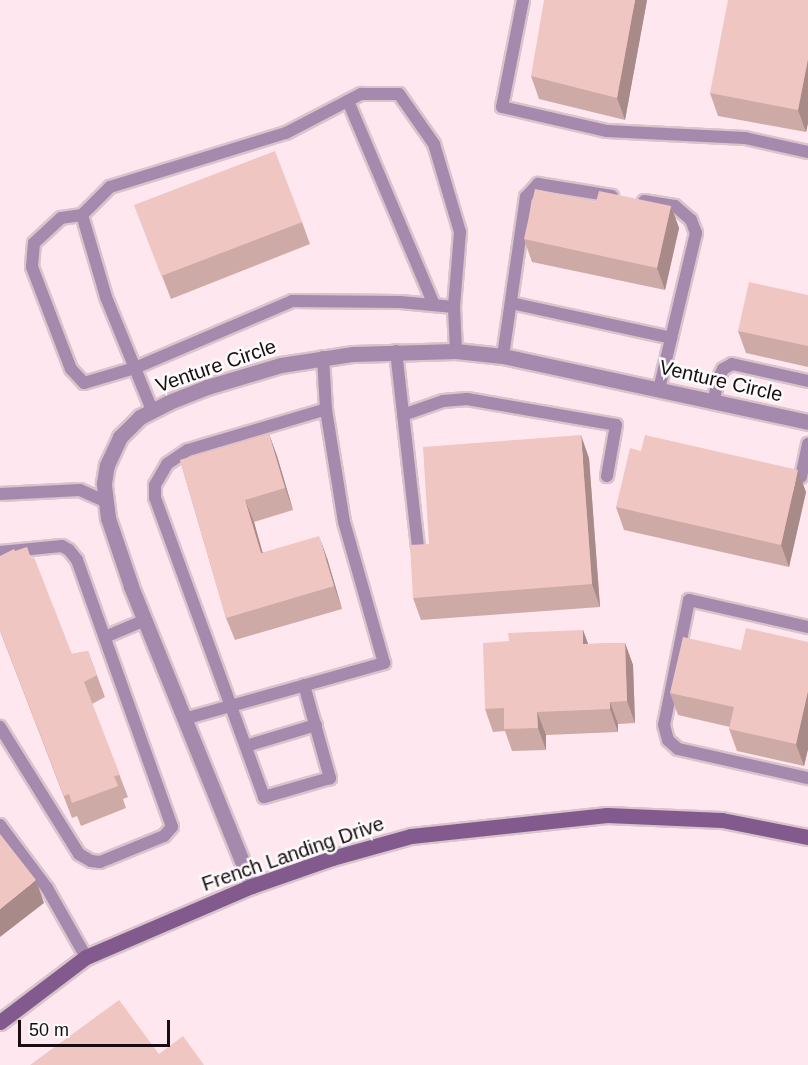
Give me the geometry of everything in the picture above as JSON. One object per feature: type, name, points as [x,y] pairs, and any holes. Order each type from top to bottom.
[{"type":"street","name":"Venture Circle","points":[[252,886],[125,570],[105,501],[105,474],[112,448],[128,428],[152,410],[232,378],[322,357],[396,351],[456,351],[503,356],[808,422]]},
{"type":"street","name":"French Landing Drive","points":[[0,1022],[86,957],[252,886],[332,858],[411,836],[607,815],[722,820],[808,837]]},
{"type":"lane","points":[[523,0],[502,107],[607,131],[745,138],[808,152]]},
{"type":"lane","points":[[454,307],[400,302],[292,301],[135,368],[84,383],[71,369],[32,267],[33,243],[61,218],[82,215],[110,186],[285,133],[361,94],[399,94],[434,144],[460,232],[454,307],[456,351]]},
{"type":"lane","points":[[348,100],[434,305]]},
{"type":"lane","points":[[503,356],[526,197],[538,184],[675,206],[691,220],[696,233],[659,389]]},
{"type":"lane","points":[[82,215],[106,297],[152,410]]},
{"type":"lane","points":[[511,303],[671,338]]},
{"type":"lane","points":[[396,351],[418,548]]},
{"type":"lane","points":[[184,719],[384,663],[344,522],[326,409],[322,357]]},
{"type":"lane","points":[[714,401],[717,381],[723,369],[732,364],[808,381]]},
{"type":"lane","points":[[403,415],[443,401],[467,399],[616,425],[607,476]]},
{"type":"lane","points":[[304,685],[330,778],[264,797],[155,498],[155,485],[166,464],[188,450],[326,409]]},
{"type":"lane","points":[[801,477],[808,444]]},
{"type":"lane","points":[[0,494],[80,490],[105,501]]},
{"type":"lane","points":[[0,552],[55,546],[69,550],[77,560],[172,826],[164,836],[100,862],[91,861],[80,854],[0,727]]},
{"type":"lane","points":[[808,627],[689,600],[664,725],[668,740],[678,748],[808,778]]},
{"type":"lane","points":[[105,637],[145,620]]},
{"type":"lane","points":[[246,746],[316,725]]},
{"type":"lane","points":[[0,825],[47,888],[86,957]]},
{"type":"building","points":[[544,0],[635,0],[617,98],[531,76]]},
{"type":"building","points":[[728,0],[808,0],[808,59],[798,110],[710,93]]},
{"type":"building","points":[[275,151],[302,222],[161,276],[134,205]]},
{"type":"building","points":[[535,189],[596,202],[599,191],[671,206],[657,268],[524,239]]},
{"type":"building","points":[[749,282],[808,295],[808,346],[738,331]]},
{"type":"building","points":[[269,434],[285,488],[245,500],[261,553],[319,536],[334,586],[226,618],[180,460]]},
{"type":"building","points":[[581,435],[592,584],[413,598],[410,545],[429,544],[423,447]]},
{"type":"building","points":[[645,435],[798,470],[781,545],[616,507],[630,448],[641,451]]},
{"type":"building","points":[[27,547],[31,558],[34,557],[72,654],[88,651],[97,675],[84,682],[120,775],[114,776],[118,786],[72,803],[69,794],[64,796],[0,630],[0,556],[14,549],[15,551]]},
{"type":"building","points":[[746,628],[808,642],[808,691],[796,744],[729,729],[734,707],[670,693],[683,637],[741,650]]},
{"type":"building","points":[[583,630],[583,644],[625,643],[627,701],[610,702],[610,709],[537,712],[538,728],[504,729],[504,708],[485,709],[483,643],[509,641],[508,633]]},
{"type":"building","points":[[0,834],[36,880],[0,909]]},
{"type":"building","points":[[119,1000],[159,1054],[183,1036],[204,1065],[30,1065]]}]
